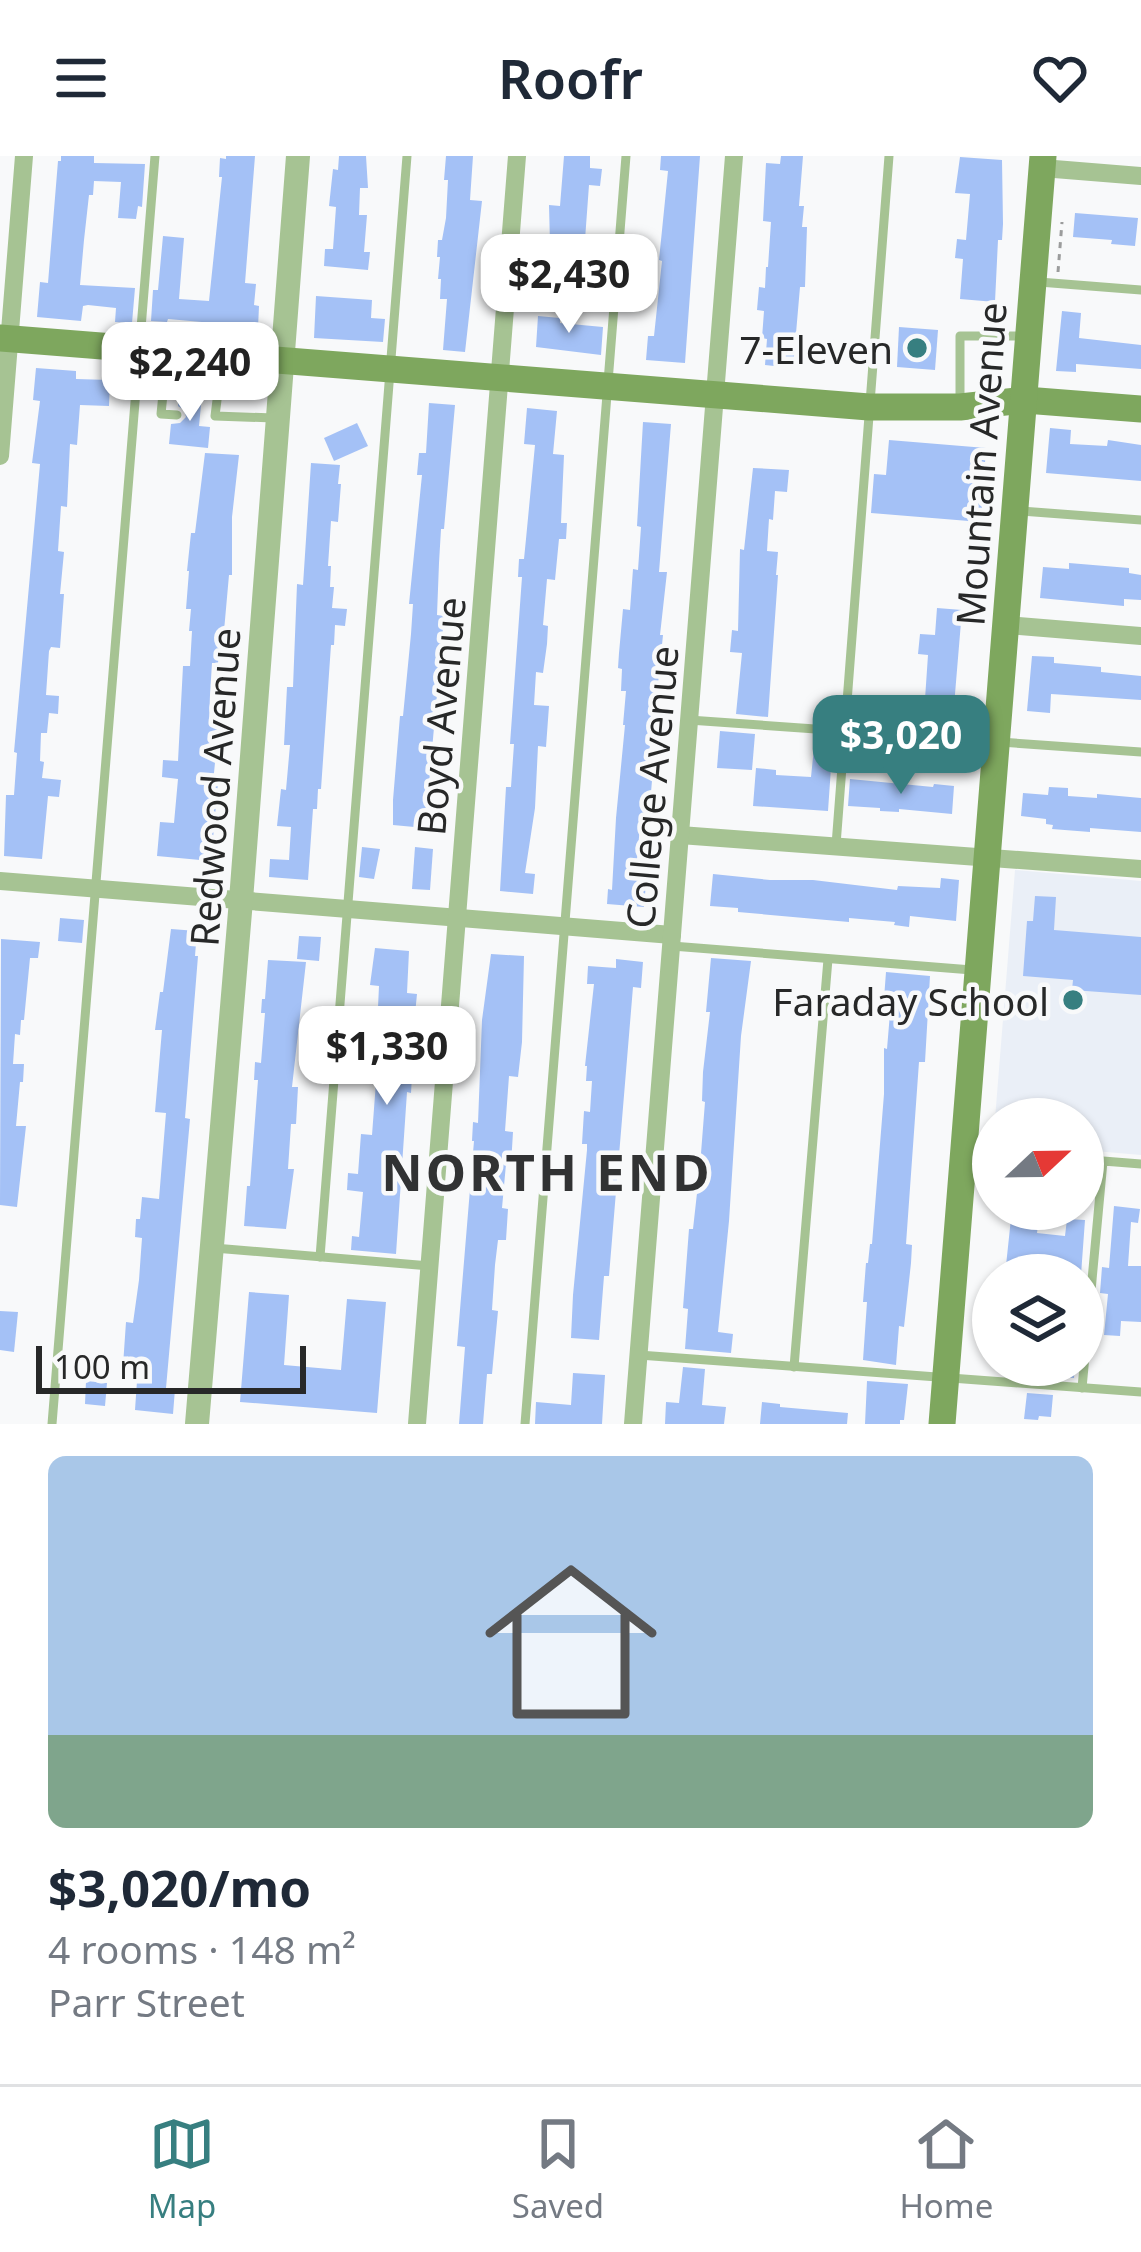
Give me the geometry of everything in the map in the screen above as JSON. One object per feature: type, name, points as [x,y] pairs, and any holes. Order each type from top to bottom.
[{"type":"main road","name":"Mountain Avenue","points":[[942,1424],[1042,162]]},
{"type":"main road","points":[[5,338],[869,407],[960,407],[1025,400],[1141,409]]},
{"type":"street","points":[[0,456],[5,338],[24,156]]},
{"type":"street","name":"Redwood Avenue","points":[[197,1424],[298,156]]},
{"type":"street","name":"Boyd Avenue","points":[[417,1424],[517,156]]},
{"type":"street","name":"College Avenue","points":[[633,1424],[734,156]]},
{"type":"street","points":[[1042,162],[1141,176]]},
{"type":"street","points":[[1007,625],[1141,636]]},
{"type":"street","points":[[680,835],[1141,869]]},
{"type":"street","points":[[0,881],[566,926],[672,941]]},
{"type":"lane","points":[[52,1424],[155,156]]},
{"type":"lane","points":[[320,1257],[407,156]]},
{"type":"lane","points":[[525,1424],[626,156]]},
{"type":"lane","points":[[836,846],[889,156]]},
{"type":"lane","points":[[1034,282],[1141,290]]},
{"type":"lane","points":[[960,407],[960,336],[1030,336]]},
{"type":"lane","points":[[215,416],[223,355]]},
{"type":"lane","points":[[137,382],[179,397]]},
{"type":"lane","points":[[164,390],[219,387]]},
{"type":"lane","points":[[164,390],[160,414],[177,415]]},
{"type":"lane","points":[[201,398],[217,400]]},
{"type":"lane","points":[[200,416],[278,418]]},
{"type":"lane","points":[[1016,510],[1141,520]]},
{"type":"lane","points":[[689,720],[1141,752]]},
{"type":"lane","points":[[672,941],[978,971]]},
{"type":"lane","points":[[794,1367],[828,959]]},
{"type":"lane","points":[[1082,1388],[1103,1161],[1141,1164]]},
{"type":"lane","points":[[212,1247],[430,1266]]},
{"type":"lane","points":[[639,1355],[1141,1392]]},
{"type":"shaded area","name":"Faraday School","points":[[1015,870],[1141,881],[1141,1155],[1104,1152],[1104,1098],[997,1098]]},
{"type":"building","points":[[61,156],[94,156],[94,163],[145,164],[142,207],[138,206],[136,219],[118,218],[121,182],[94,181],[80,285],[135,288],[132,323],[115,322],[116,308],[88,305],[83,306],[81,321],[37,317],[40,282],[48,283]]},
{"type":"building","points":[[255,156],[245,283],[256,284],[258,328],[254,333],[212,329],[213,323],[151,321],[163,236],[184,238],[179,299],[209,301],[220,158]]},
{"type":"building","points":[[339,156],[366,156],[368,188],[360,188],[359,215],[367,215],[364,252],[370,252],[368,270],[324,266],[325,249],[333,249],[336,207],[329,206]]},
{"type":"building","points":[[446,156],[473,156],[470,200],[482,201],[465,352],[443,350],[447,299],[440,299],[437,257],[446,218]]},
{"type":"building","points":[[564,156],[590,156],[590,168],[602,169],[600,186],[589,185],[583,267],[578,267],[576,293],[552,291],[556,244],[550,244],[549,205],[560,206]]},
{"type":"building","points":[[661,156],[700,156],[685,363],[646,360],[648,336],[654,336],[662,261],[668,171],[660,170]]},
{"type":"building","points":[[781,156],[803,156],[799,206],[804,206],[802,227],[807,227],[805,287],[800,287],[793,368],[765,365],[764,311],[757,310],[759,287],[765,288],[771,222],[763,221],[766,163],[780,164]]},
{"type":"building","points":[[960,157],[1002,160],[1003,224],[995,302],[960,299],[963,259],[955,258],[957,239],[966,240],[970,194],[955,193]]},
{"type":"building","points":[[1075,213],[1138,218],[1135,246],[1073,237]]},
{"type":"building","points":[[316,296],[372,300],[371,318],[385,319],[383,342],[314,338]]},
{"type":"building","points":[[1062,311],[1081,313],[1079,338],[1141,345],[1141,369],[1076,364],[1076,372],[1056,371]]},
{"type":"building","points":[[538,316],[603,327],[601,355],[536,347]]},
{"type":"building","name":"7-Eleven","points":[[899,327],[938,330],[935,370],[897,367]]},
{"type":"building","points":[[36,368],[76,371],[76,379],[110,380],[109,406],[80,405],[77,445],[70,444],[67,507],[61,506],[58,551],[64,552],[60,594],[64,594],[60,648],[49,651],[46,695],[59,696],[58,714],[49,713],[47,733],[41,733],[40,761],[44,762],[42,778],[61,780],[59,797],[48,796],[42,859],[4,856],[6,795],[14,795],[40,464],[32,463],[40,401],[33,400]]},
{"type":"building","points":[[179,394],[202,395],[199,426],[210,427],[208,448],[169,444],[171,424],[186,417],[178,406]]},
{"type":"building","points":[[429,403],[455,405],[441,529],[437,615],[444,616],[425,828],[393,825],[393,800],[411,634],[413,604],[409,604],[422,475],[417,475],[419,453],[426,453]]},
{"type":"building","points":[[527,408],[557,411],[553,454],[564,455],[561,523],[567,523],[566,539],[559,539],[555,580],[547,579],[543,625],[548,626],[547,644],[543,673],[536,672],[534,705],[549,706],[546,747],[538,746],[525,873],[535,874],[533,894],[500,891],[506,787],[511,787],[514,744],[510,744],[522,577],[518,577],[519,559],[524,559],[535,445],[524,444]]},
{"type":"building","points":[[643,422],[671,424],[659,572],[667,572],[663,635],[649,756],[654,757],[649,816],[641,815],[637,859],[646,883],[644,907],[607,904],[625,725],[626,691],[621,691],[619,653],[623,609],[630,610],[633,569],[638,570]]},
{"type":"building","points":[[357,423],[368,446],[334,461],[324,438]]},
{"type":"building","points":[[1050,428],[1071,430],[1070,444],[1107,446],[1108,440],[1141,445],[1141,481],[1046,473]]},
{"type":"building","points":[[889,440],[986,448],[981,522],[871,513],[874,474],[886,475]]},
{"type":"building","points":[[205,453],[239,455],[232,575],[218,663],[212,663],[209,721],[219,722],[211,861],[157,856],[160,822],[174,823],[178,779],[162,777],[163,760],[178,761],[183,666],[190,666],[192,631],[191,609],[186,609],[187,571]]},
{"type":"building","points":[[311,463],[340,465],[338,522],[331,521],[328,566],[330,587],[334,587],[332,608],[347,609],[345,626],[335,625],[331,645],[321,789],[317,809],[313,809],[308,880],[269,877],[270,859],[289,860],[291,827],[277,826],[281,789],[286,790],[287,687],[293,687],[297,584],[303,585]]},
{"type":"building","points":[[753,468],[789,470],[787,492],[775,491],[773,520],[769,519],[767,551],[778,552],[778,575],[768,717],[736,714],[742,653],[730,652],[732,630],[738,631],[740,549],[744,550]]},
{"type":"building","points":[[1069,563],[1129,568],[1129,573],[1141,575],[1141,600],[1124,599],[1124,606],[1040,598],[1043,567],[1069,569]]},
{"type":"building","points":[[937,608],[962,610],[952,730],[918,727],[928,655],[918,654],[920,634],[935,635]]},
{"type":"building","points":[[1032,656],[1141,676],[1141,700],[1051,694],[1050,713],[1027,711]]},
{"type":"building","points":[[720,731],[755,734],[752,770],[717,768]]},
{"type":"building","points":[[815,738],[833,739],[828,811],[753,806],[756,768],[776,770],[776,775],[811,777]]},
{"type":"building","points":[[850,779],[954,786],[952,814],[848,806]]},
{"type":"building","points":[[1049,787],[1068,788],[1068,796],[1141,798],[1141,832],[1052,829],[1046,819],[1021,816],[1023,793],[1048,795]]},
{"type":"building","points":[[362,847],[380,849],[374,879],[359,877]]},
{"type":"building","points":[[415,847],[433,849],[430,890],[412,889]]},
{"type":"building","points":[[713,874],[897,890],[898,886],[940,888],[941,878],[959,880],[956,921],[910,916],[909,927],[895,922],[738,912],[738,908],[710,906]]},
{"type":"building","points":[[1035,896],[1056,897],[1054,930],[1141,937],[1141,995],[1072,990],[1073,980],[1023,976],[1027,921],[1033,921]]},
{"type":"building","points":[[60,918],[84,920],[82,943],[58,941]]},
{"type":"building","points":[[171,929],[197,931],[198,956],[185,1118],[190,1119],[166,1388],[175,1389],[173,1414],[135,1410],[137,1381],[122,1380],[126,1322],[133,1323],[139,1280],[142,1238],[135,1237],[136,1219],[140,1219],[142,1197],[159,1199],[166,1113],[155,1112],[162,1030],[155,1030]]},
{"type":"building","points":[[299,936],[321,937],[319,961],[297,959]]},
{"type":"building","points":[[1,939],[40,942],[38,958],[30,958],[24,1020],[20,1035],[15,1034],[13,1064],[24,1064],[16,1126],[26,1126],[17,1207],[0,1205]]},
{"type":"building","points":[[375,948],[409,951],[407,993],[417,994],[396,1254],[351,1250],[352,1236],[359,1237],[363,1192],[347,1190],[348,1173],[358,1174],[361,1134],[372,1135],[380,1029],[379,986],[370,985]]},
{"type":"building","points":[[491,954],[524,956],[522,1042],[518,1077],[509,1076],[505,1131],[513,1132],[502,1208],[508,1209],[506,1240],[498,1240],[495,1265],[492,1310],[498,1311],[492,1374],[487,1374],[483,1424],[459,1424],[465,1347],[457,1346]]},
{"type":"building","points":[[711,958],[751,961],[718,1332],[733,1334],[731,1353],[685,1349],[688,1309],[683,1308],[700,1166]]},
{"type":"building","points":[[616,959],[643,962],[641,988],[633,987],[609,1276],[604,1276],[599,1340],[571,1338],[587,1150],[587,1144],[582,1144],[584,1111],[590,1112],[592,1081],[586,1081],[585,1066],[594,984],[587,984],[588,966],[616,968]]},
{"type":"building","points":[[268,960],[306,962],[292,1087],[298,1087],[296,1124],[291,1124],[288,1169],[294,1169],[286,1229],[244,1226],[258,1080],[254,1080],[255,1062],[261,1063]]},
{"type":"building","points":[[886,972],[930,976],[906,1244],[912,1245],[911,1263],[896,1365],[863,1360],[866,1263],[872,1244],[890,1013],[883,1012]]},
{"type":"building","points":[[1114,1206],[1140,1209],[1138,1223],[1131,1222],[1128,1266],[1141,1266],[1141,1322],[1121,1321],[1120,1336],[1104,1335],[1108,1294],[1104,1294],[1104,1267],[1109,1268]]},
{"type":"building","points":[[1010,1230],[1065,1236],[1066,1230],[1084,1230],[1083,1254],[1007,1254]]},
{"type":"building","points":[[249,1292],[289,1295],[284,1365],[341,1370],[347,1299],[386,1302],[377,1413],[240,1402]]},
{"type":"building","points":[[0,1311],[18,1312],[14,1352],[0,1350]]},
{"type":"building","points":[[683,1367],[705,1369],[702,1405],[726,1407],[724,1424],[665,1424],[666,1402],[679,1403]]},
{"type":"building","points":[[573,1373],[605,1375],[602,1424],[535,1424],[536,1402],[571,1405]]},
{"type":"building","points":[[86,1381],[107,1383],[105,1406],[85,1404]]},
{"type":"building","points":[[867,1381],[908,1384],[900,1424],[865,1424]]},
{"type":"building","points":[[1027,1393],[1053,1395],[1051,1417],[1024,1419]]},
{"type":"building","points":[[762,1402],[848,1413],[847,1424],[760,1424]]},
{"type":"place","name":"7-Eleven","points":[[917,348]]},
{"type":"place","name":"Faraday School","points":[[1073,1000]]},
{"type":"district","name":"NORTH END","points":[[547,1171]]}]
